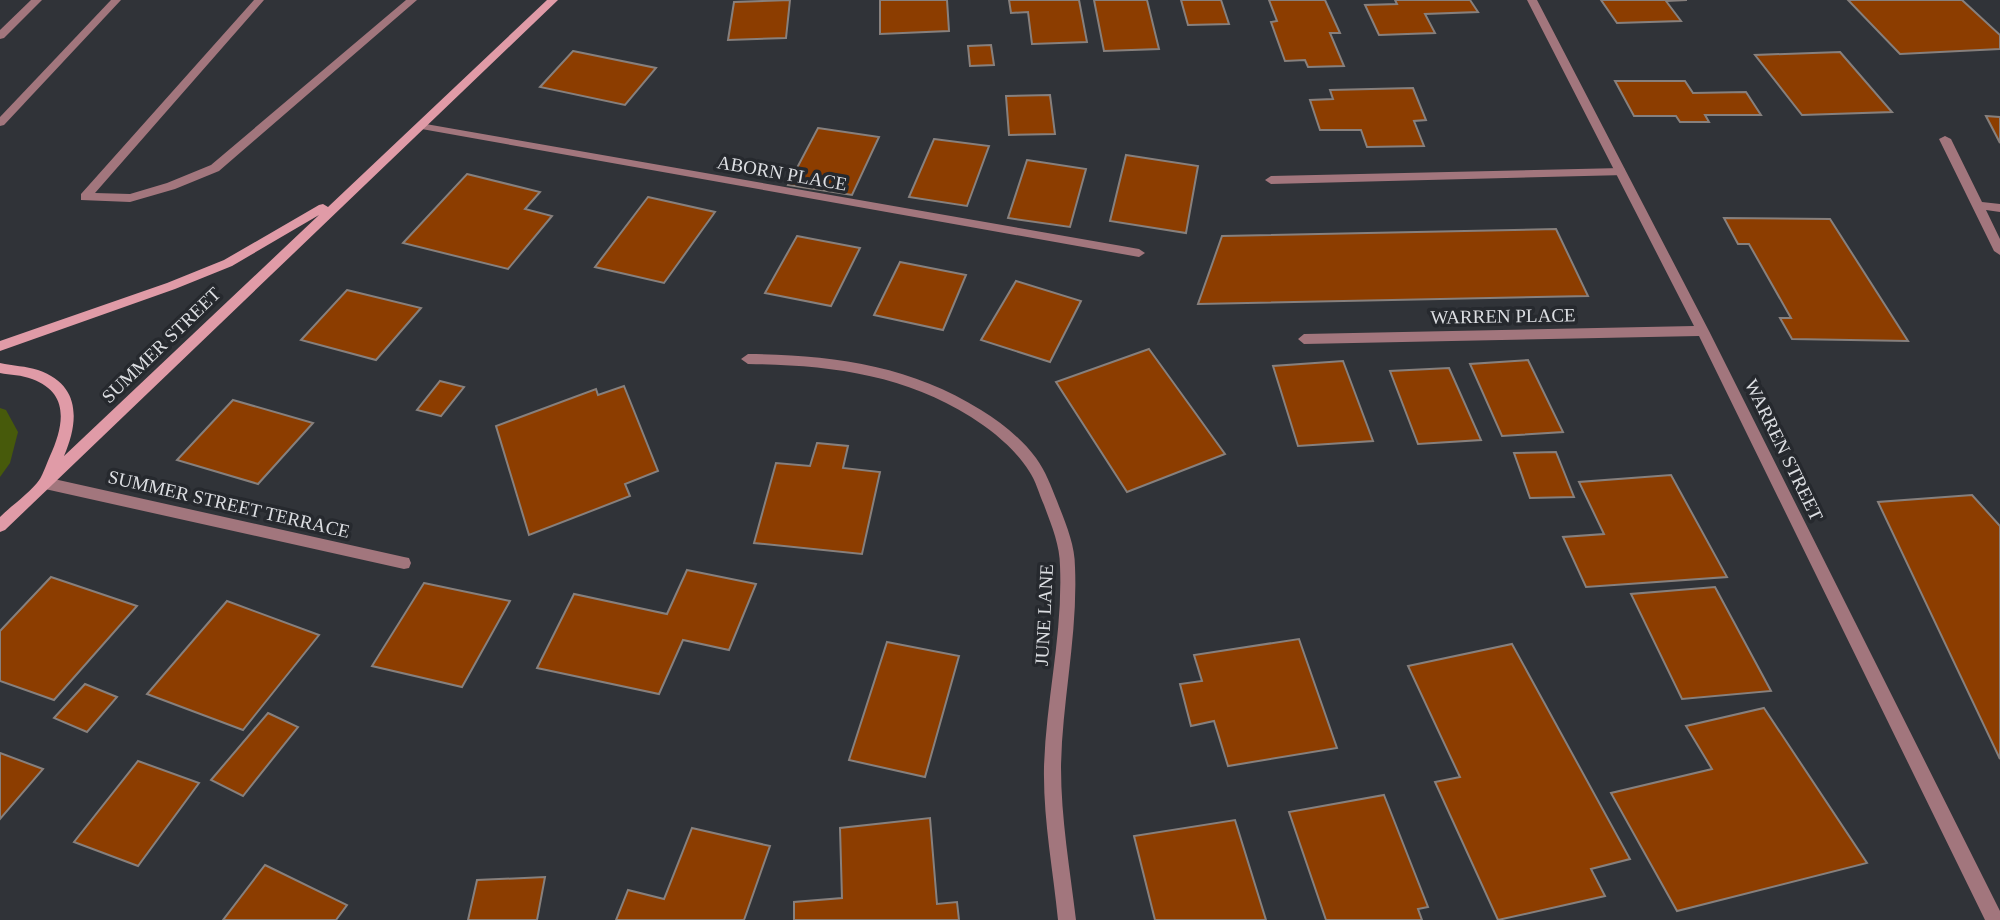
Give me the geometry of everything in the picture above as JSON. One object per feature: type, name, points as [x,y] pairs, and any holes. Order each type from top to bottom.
[{"type":"main road","name":"SUMMER STREET","points":[[0,526],[553,0]]},
{"type":"main road","name":"SUMMER STREET","points":[[0,346],[171,286],[228,263],[284,233],[348,193]]},
{"type":"main road","points":[[0,368],[38,376],[59,390],[70,409],[67,438],[45,483]]},
{"type":"street","points":[[0,36],[37,0]]},
{"type":"street","points":[[0,123],[116,0]]},
{"type":"street","points":[[259,0],[85,197],[130,198],[171,186],[215,168],[412,0]]},
{"type":"street","name":"WARREN STREET","points":[[1532,0],[1703,331],[1995,920]]},
{"type":"street","name":"ABORN PLACE","points":[[420,126],[1139,253]]},
{"type":"street","points":[[1945,139],[2000,251]]},
{"type":"street","points":[[1271,180],[1620,172]]},
{"type":"street","points":[[1978,205],[2000,208]]},
{"type":"street","name":"WARREN PLACE","points":[[1304,339],[1703,331]]},
{"type":"street","name":"JUNE LANE","points":[[748,359],[803,359],[855,365],[906,378],[958,400],[1003,432],[1037,470],[1056,519],[1068,564],[1064,644],[1055,714],[1052,794],[1068,920]]},
{"type":"street","name":"SUMMER STREET TERRACE","points":[[45,483],[404,563]]},
{"type":"green space","points":[[0,408],[6,410],[18,432],[10,463],[0,477]]},
{"type":"building","points":[[790,0],[786,38],[728,40],[734,2]]},
{"type":"building","points":[[880,0],[947,0],[949,31],[880,34]]},
{"type":"building","points":[[1009,0],[1079,0],[1087,42],[1032,44],[1028,12],[1011,13]]},
{"type":"building","points":[[1094,0],[1147,0],[1159,49],[1104,51]]},
{"type":"building","points":[[1181,0],[1221,0],[1229,24],[1188,25]]},
{"type":"building","points":[[1269,0],[1325,0],[1340,33],[1330,33],[1344,66],[1308,67],[1305,60],[1285,61],[1271,22],[1277,21]]},
{"type":"building","points":[[1395,0],[1470,0],[1478,12],[1425,14],[1435,33],[1379,35],[1365,5],[1397,4]]},
{"type":"building","points":[[1601,0],[1687,0],[1666,1],[1681,21],[1617,23]]},
{"type":"building","points":[[1848,0],[1962,0],[2000,35],[2000,49],[1900,54]]},
{"type":"building","points":[[991,45],[994,65],[970,66],[968,46]]},
{"type":"building","points":[[573,51],[656,68],[625,105],[540,87]]},
{"type":"building","points":[[1840,52],[1892,112],[1802,115],[1755,55]]},
{"type":"building","points":[[1615,81],[1685,81],[1693,93],[1746,92],[1761,115],[1705,115],[1709,122],[1680,122],[1676,116],[1634,116]]},
{"type":"building","points":[[1413,88],[1426,120],[1414,121],[1424,146],[1367,147],[1361,130],[1320,130],[1310,100],[1333,99],[1330,90]]},
{"type":"building","points":[[1050,95],[1055,134],[1009,135],[1006,96]]},
{"type":"building","points":[[1986,116],[2000,117],[2000,143]]},
{"type":"building","points":[[818,128],[879,137],[852,195],[788,185]]},
{"type":"building","points":[[934,139],[989,146],[967,206],[909,197]]},
{"type":"building","points":[[1126,155],[1198,166],[1186,233],[1110,221]]},
{"type":"building","points":[[1027,160],[1086,169],[1070,227],[1008,218]]},
{"type":"building","points":[[467,174],[540,192],[525,209],[552,216],[508,269],[403,243]]},
{"type":"building","points":[[648,197],[715,212],[664,283],[595,267]]},
{"type":"building","points":[[1724,218],[1830,219],[1908,341],[1792,339],[1780,318],[1791,318],[1749,244],[1738,244]]},
{"type":"building","points":[[1556,229],[1588,296],[1198,304],[1222,236]]},
{"type":"building","points":[[797,236],[860,248],[831,306],[765,293]]},
{"type":"building","points":[[900,262],[966,275],[943,330],[874,315]]},
{"type":"building","points":[[1016,281],[1081,301],[1050,362],[981,340]]},
{"type":"building","points":[[347,290],[421,308],[376,360],[301,340]]},
{"type":"building","points":[[1149,349],[1225,454],[1127,492],[1056,382]]},
{"type":"building","points":[[1528,360],[1563,432],[1502,436],[1470,364]]},
{"type":"building","points":[[1343,361],[1373,441],[1298,446],[1273,366]]},
{"type":"building","points":[[1449,368],[1481,440],[1418,444],[1390,371]]},
{"type":"building","points":[[440,381],[464,387],[441,416],[417,410]]},
{"type":"building","points":[[624,386],[658,471],[625,484],[630,496],[529,535],[496,426],[596,389],[598,395]]},
{"type":"building","points":[[233,400],[313,423],[258,484],[177,460]]},
{"type":"building","points":[[817,443],[848,446],[843,468],[880,472],[862,554],[754,543],[776,463],[810,466]]},
{"type":"building","points":[[1556,452],[1574,497],[1530,498],[1514,453]]},
{"type":"building","points":[[1671,475],[1727,577],[1586,587],[1563,537],[1604,534],[1579,482]]},
{"type":"building","points":[[1972,495],[2000,526],[2000,759],[1878,502]]},
{"type":"building","points":[[687,570],[756,584],[729,650],[683,640],[659,694],[537,668],[574,594],[667,614]]},
{"type":"building","points":[[51,577],[137,606],[54,700],[0,681],[0,631]]},
{"type":"building","points":[[424,583],[510,601],[462,687],[372,666]]},
{"type":"building","points":[[1715,587],[1771,691],[1682,699],[1631,594]]},
{"type":"building","points":[[227,601],[319,635],[243,730],[147,694]]},
{"type":"building","points":[[1299,639],[1337,748],[1228,766],[1214,721],[1191,726],[1180,684],[1202,681],[1194,655]]},
{"type":"building","points":[[887,642],[959,656],[925,777],[849,760]]},
{"type":"building","points":[[1512,644],[1630,859],[1591,869],[1605,896],[1498,920],[1435,782],[1460,777],[1408,666]]},
{"type":"building","points":[[85,684],[117,697],[87,732],[54,718]]},
{"type":"building","points":[[1764,708],[1867,863],[1677,911],[1611,793],[1712,769],[1686,726]]},
{"type":"building","points":[[268,713],[298,727],[243,796],[211,780]]},
{"type":"building","points":[[0,753],[43,769],[0,819]]},
{"type":"building","points":[[138,761],[199,783],[138,866],[74,842]]},
{"type":"building","points":[[1384,795],[1428,907],[1418,909],[1422,920],[1326,920],[1289,812]]},
{"type":"building","points":[[930,818],[937,904],[957,902],[959,920],[794,920],[794,902],[842,898],[840,828]]},
{"type":"building","points":[[1235,820],[1266,920],[1155,920],[1134,836]]},
{"type":"building","points":[[692,828],[770,846],[744,920],[616,920],[628,890],[664,899]]},
{"type":"building","points":[[265,865],[347,905],[336,920],[223,920]]},
{"type":"building","points":[[545,877],[537,920],[468,920],[477,880]]}]
